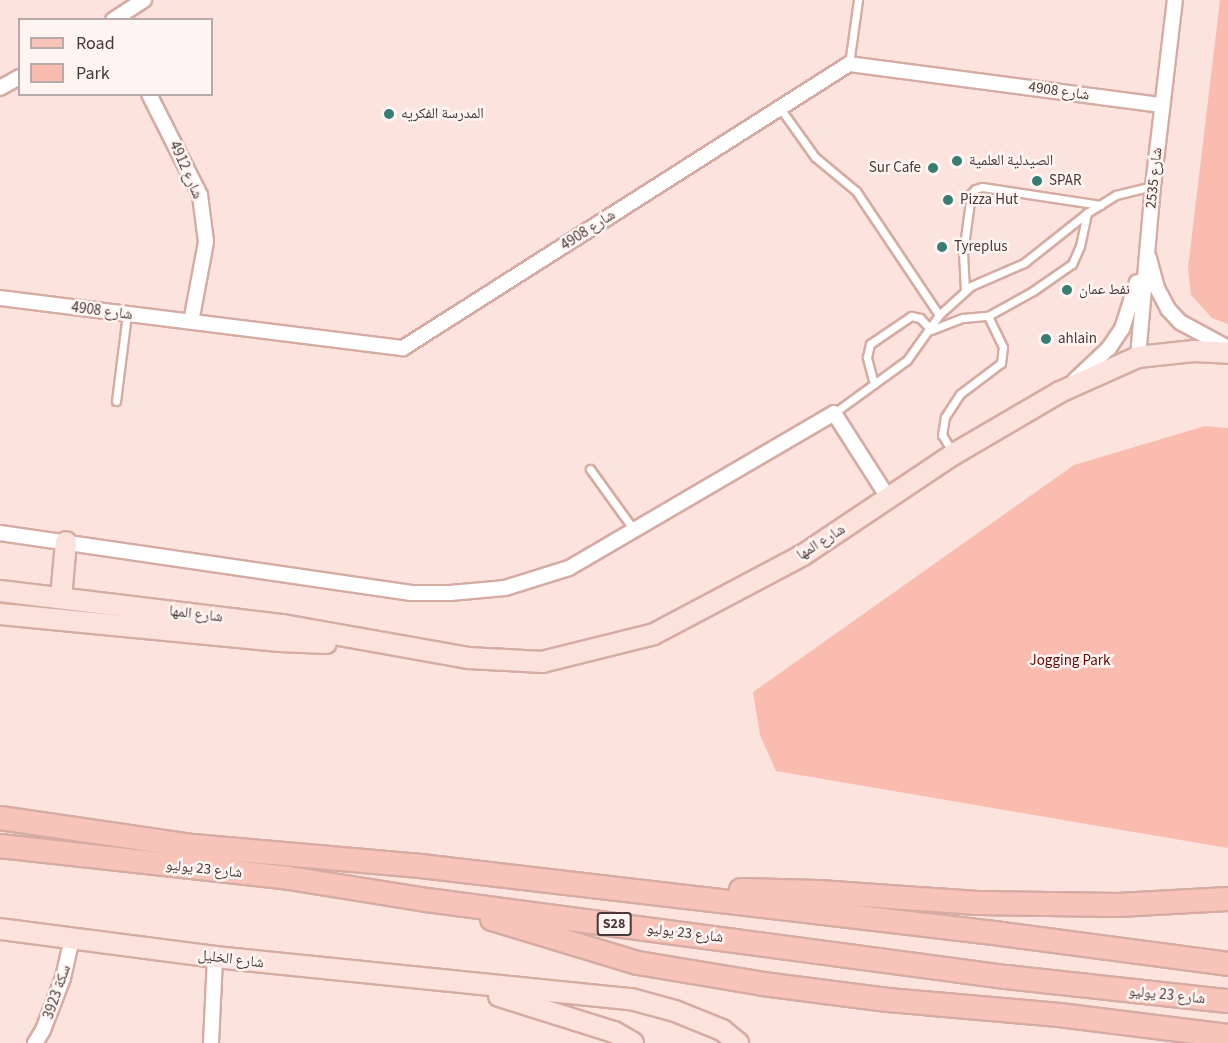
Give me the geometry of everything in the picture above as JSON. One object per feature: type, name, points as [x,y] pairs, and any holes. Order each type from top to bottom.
[{"type":"main road","name":"شارع 23 يوليو","points":[[0,818],[193,846],[412,865],[994,933],[1228,964]]},
{"type":"main road","name":"شارع 23 يوليو","points":[[0,846],[289,878],[427,900],[1006,977],[1228,1001]]},
{"type":"main road","points":[[586,886],[819,892],[989,903],[1118,905],[1228,899]]},
{"type":"main road","points":[[427,900],[638,963],[763,984],[888,1000],[1059,1015],[1228,1036]]},
{"type":"street","points":[[116,18],[144,0]]},
{"type":"street","name":"2535 شارع","points":[[1138,357],[1146,249],[1175,0]]},
{"type":"street","name":"4908 شارع","points":[[0,298],[403,348],[849,64],[1161,105]]},
{"type":"street","points":[[0,88],[18,77]]},
{"type":"street","name":"4912 شارع","points":[[150,96],[200,195],[206,242],[191,322]]},
{"type":"street","points":[[1146,249],[1157,288],[1168,309],[1180,322],[1228,348]]},
{"type":"street","points":[[1060,392],[1096,362],[1122,329],[1130,311],[1146,249]]},
{"type":"street","name":"شارع المها","points":[[0,591],[283,625],[469,658],[542,662],[654,634],[803,555],[954,454],[1060,392],[1138,357],[1194,351],[1228,353]]},
{"type":"street","points":[[0,533],[410,593],[450,594],[504,588],[569,568],[834,413],[889,499]]},
{"type":"street","points":[[61,598],[66,542]]},
{"type":"street","name":"شارع المها","points":[[0,614],[280,641],[392,645]]},
{"type":"street","name":"شارع الخليل","points":[[0,929],[215,957],[462,984],[631,999],[675,1011],[722,1030],[738,1043]]},
{"type":"street","name":"سكة 3923","points":[[35,1043],[43,1030],[63,978],[72,938]]},
{"type":"street","points":[[212,1043],[215,957]]},
{"type":"street","name":"شارع الخليل","points":[[462,984],[614,1032],[633,1043]]},
{"type":"lane","points":[[849,64],[858,0]]},
{"type":"lane","points":[[780,108],[815,157],[856,191],[939,315]]},
{"type":"lane","points":[[834,413],[907,360],[931,330],[939,315],[965,291],[1024,262],[1087,213],[1116,195],[1153,186]]},
{"type":"lane","points":[[965,291],[963,253],[971,194],[975,189],[982,187],[1101,205]]},
{"type":"lane","points":[[931,330],[963,318],[988,316],[1033,291],[1072,264],[1080,246],[1087,213]]},
{"type":"lane","points":[[116,401],[127,314]]},
{"type":"lane","points":[[874,384],[867,357],[870,344],[911,316],[920,318],[931,330]]},
{"type":"lane","points":[[954,454],[942,435],[945,417],[960,394],[1001,363],[1003,347],[988,316]]},
{"type":"lane","points":[[590,469],[634,530]]},
{"type":"green space","points":[[1220,0],[1228,0],[1228,324],[1212,318],[1191,295],[1188,268]]},
{"type":"green space","name":"Jogging Park","points":[[1205,426],[1228,428],[1228,848],[776,771],[760,735],[753,692],[1074,465]]},
{"type":"place","name":"المدرسة الفكريه","points":[[389,114]]},
{"type":"place","name":"الصيدلية العلمية","points":[[957,161]]},
{"type":"place","name":"Sur Cafe","points":[[933,168]]},
{"type":"place","name":"SPAR","points":[[1037,181]]},
{"type":"place","name":"Pizza Hut","points":[[948,200]]},
{"type":"place","name":"Tyreplus","points":[[942,247]]},
{"type":"place","name":"نفط عمان","points":[[1067,290]]},
{"type":"place","name":"ahlain","points":[[1046,339]]}]
